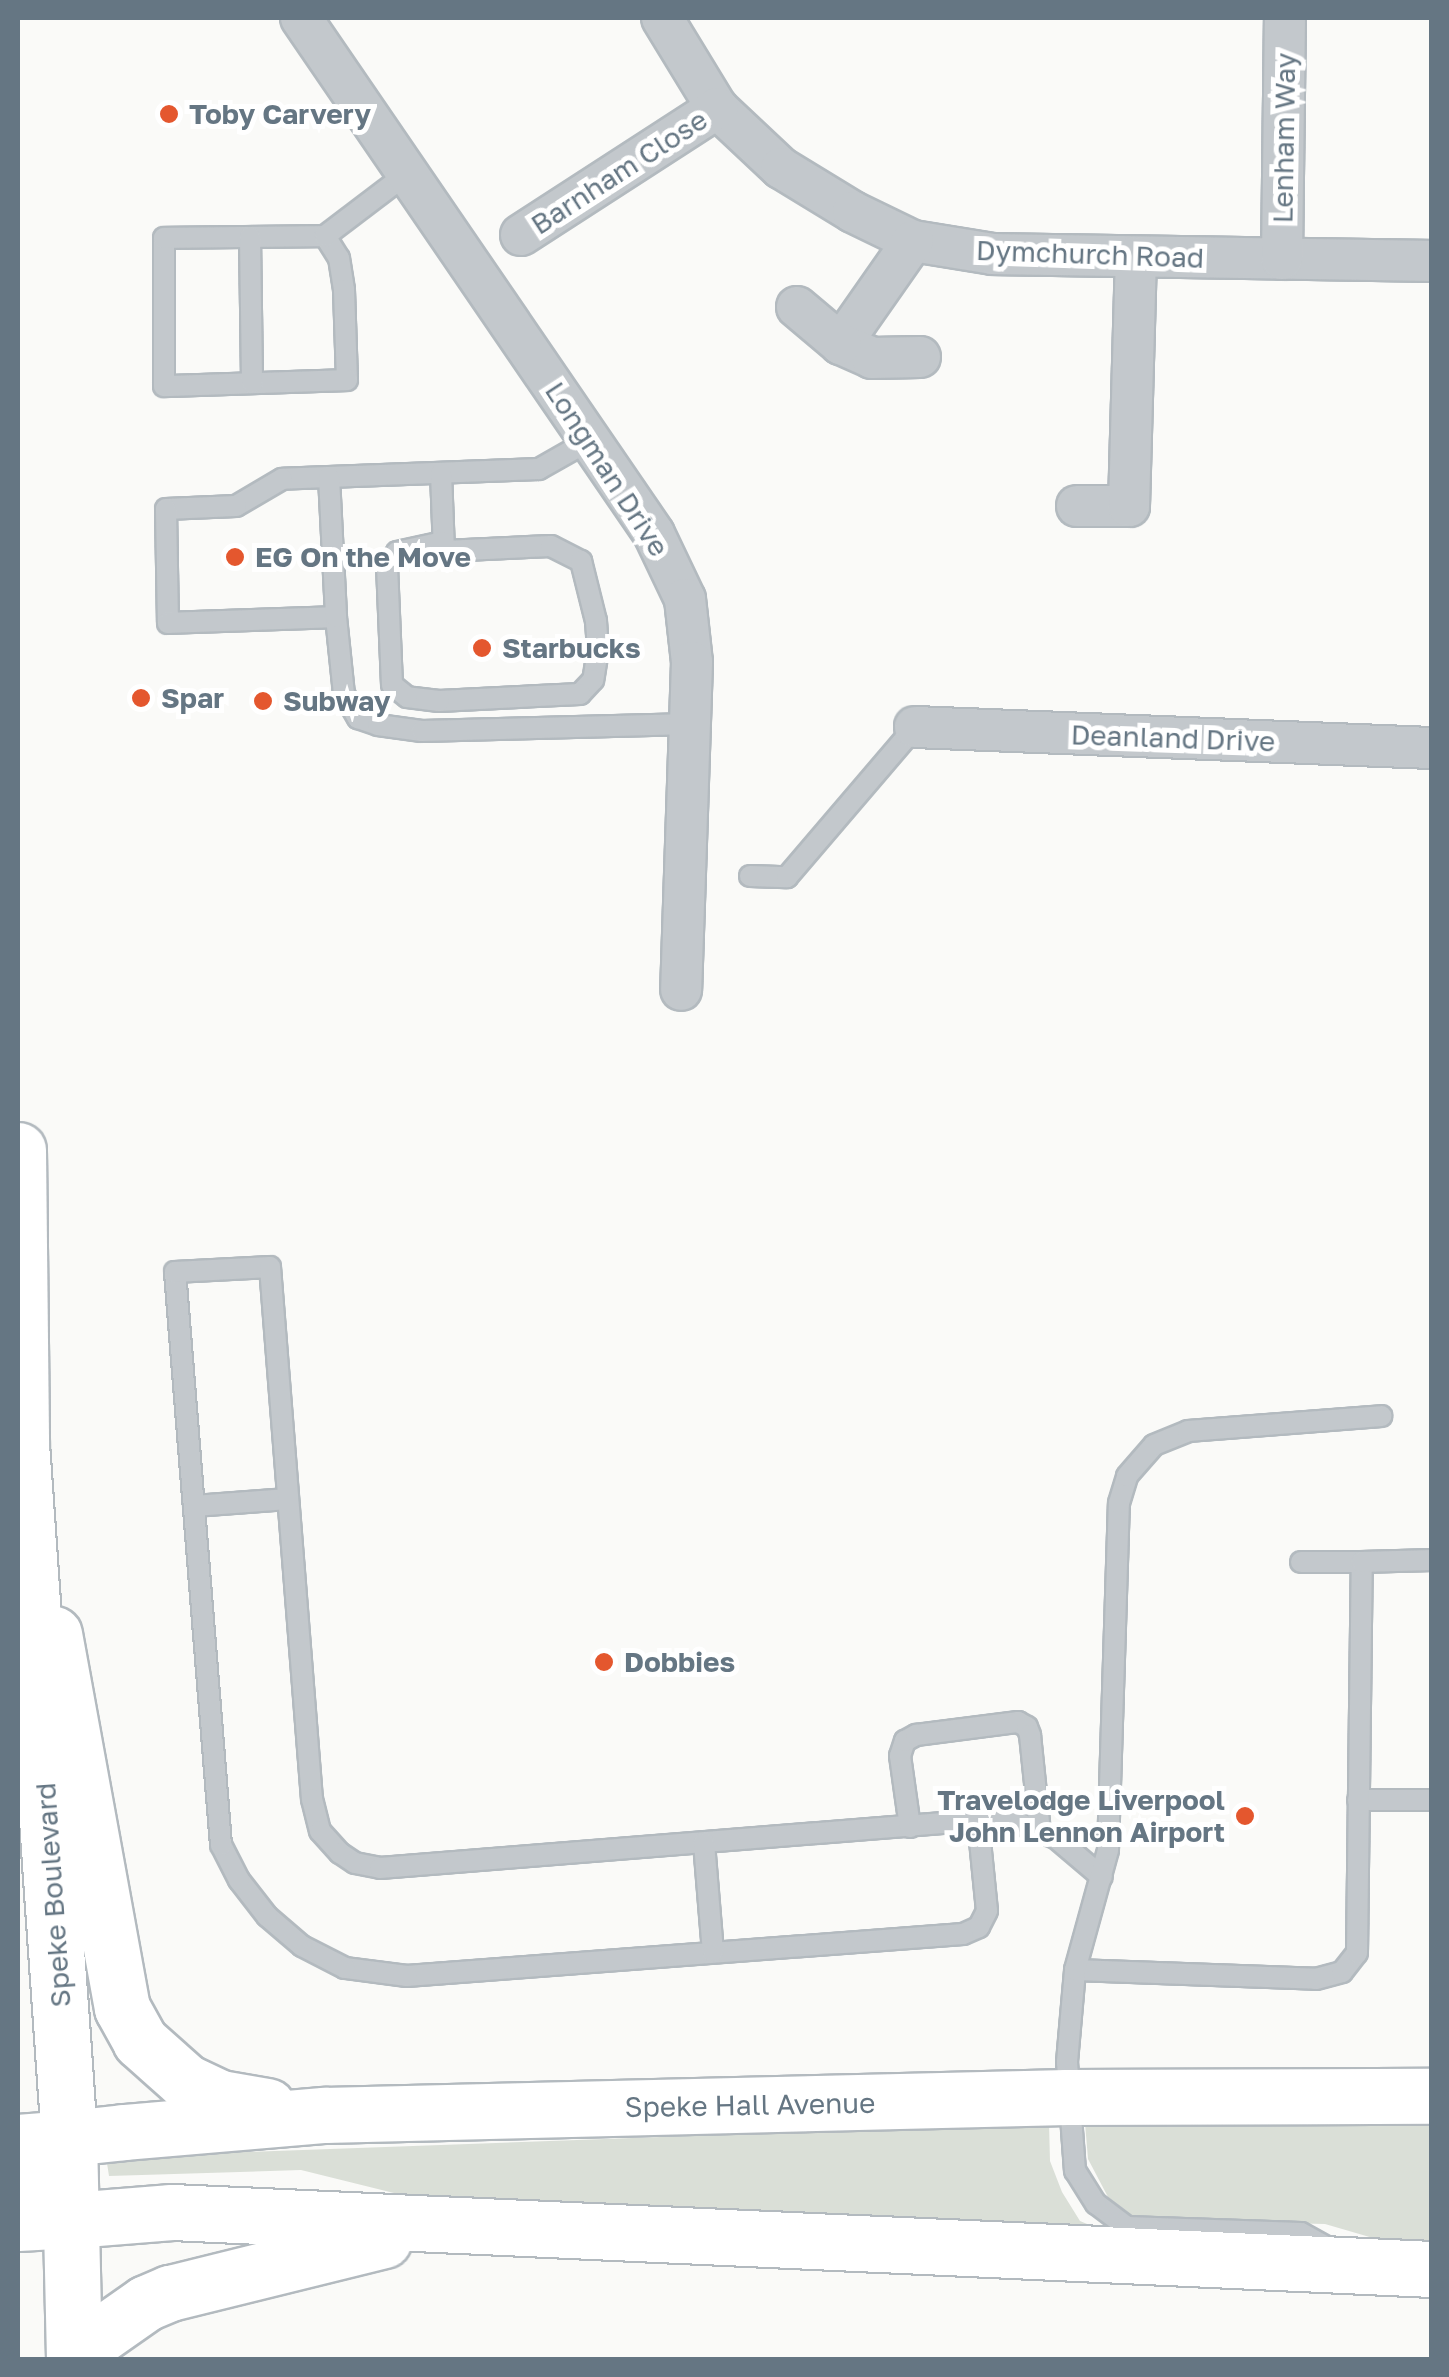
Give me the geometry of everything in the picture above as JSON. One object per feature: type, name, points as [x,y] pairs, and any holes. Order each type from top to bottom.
[{"type":"main road","name":"Speke Boulevard","points":[[18,1150],[19,1452],[44,2140],[72,2220],[74,2360]]},
{"type":"main road","points":[[19,1452],[122,2008],[140,2041],[186,2082],[220,2098],[324,2115]]},
{"type":"main road","name":"Speke Hall Avenue","points":[[44,2140],[324,2115],[1068,2097],[1432,2096]]},
{"type":"main road","points":[[18,2214],[44,2140]]},
{"type":"main road","points":[[18,2223],[172,2212],[1432,2269]]},
{"type":"main road","points":[[83,2360],[96,2338],[146,2303],[170,2293],[441,2226]]},
{"type":"street","name":"Longman Drive","points":[[301,18],[654,534],[684,599],[692,662],[681,990]]},
{"type":"street","name":"Dymchurch Road","points":[[662,18],[718,108],[781,168],[853,212],[913,241],[994,254],[1432,261]]},
{"type":"street","name":"Lenham Way","points":[[1282,259],[1285,18]]},
{"type":"street","name":"Barnham Close","points":[[521,235],[718,108]]},
{"type":"street","points":[[841,344],[913,241]]},
{"type":"street","points":[[1077,506],[1129,506],[1136,257]]},
{"type":"street","points":[[796,307],[841,344],[872,358],[920,357]]},
{"type":"street","name":"Deanland Drive","points":[[916,727],[1432,748]]},
{"type":"lane","points":[[325,236],[339,258],[348,380],[164,386],[164,238],[325,236],[408,173]]},
{"type":"lane","points":[[250,237],[252,383]]},
{"type":"lane","points":[[336,618],[168,624],[166,509],[236,506],[282,479],[539,468],[590,440]]},
{"type":"lane","points":[[441,473],[444,542],[444,551],[551,546],[581,561],[588,578],[598,650],[592,680],[580,694],[439,701],[407,697],[392,685],[386,567],[396,552],[444,542]]},
{"type":"lane","points":[[329,477],[344,694],[358,718],[422,731],[690,724]]},
{"type":"lane","points":[[750,876],[788,876],[916,727]]},
{"type":"lane","points":[[978,1821],[987,1911],[979,1927],[963,1934],[407,1976],[345,1968],[302,1946],[258,1904],[221,1845],[175,1272],[270,1266],[312,1799],[320,1831],[340,1853],[356,1863],[380,1868],[1005,1818],[1056,1838],[1102,1877]]},
{"type":"lane","points":[[1363,2267],[1301,2232],[1127,2226],[1096,2204],[1074,2172],[1068,2097],[1075,1970],[1108,1850],[1119,1504],[1128,1476],[1154,1444],[1188,1431],[1381,1416]]},
{"type":"lane","points":[[194,1506],[288,1500]]},
{"type":"lane","points":[[1301,1562],[1432,1560]]},
{"type":"lane","points":[[1075,1970],[1316,1979],[1342,1972],[1357,1953],[1362,1562]]},
{"type":"lane","points":[[910,1828],[900,1756],[904,1741],[916,1735],[1018,1722],[1030,1735],[1040,1832]]},
{"type":"lane","points":[[1358,1800],[1432,1800]]},
{"type":"lane","points":[[704,1843],[713,1952]]},
{"type":"shaded area","points":[[1049,2123],[1050,2161],[1062,2192],[1080,2221],[1111,2234],[547,2231],[301,2170],[109,2176],[106,2157]]},
{"type":"shaded area","points":[[1085,2123],[1431,2126],[1431,2248],[1404,2247],[1325,2224],[1137,2220],[1108,2197],[1088,2159]]},
{"type":"place","name":"Toby Carvery","points":[[169,114]]},
{"type":"place","name":"EG On the Move","points":[[235,557]]},
{"type":"place","name":"Starbucks","points":[[482,648]]},
{"type":"place","name":"Spar","points":[[141,698]]},
{"type":"place","name":"Subway","points":[[263,701]]},
{"type":"place","name":"Dobbies","points":[[604,1662]]},
{"type":"place","name":"Travelodge Liverpool John Lennon Airport","points":[[1245,1816]]}]
